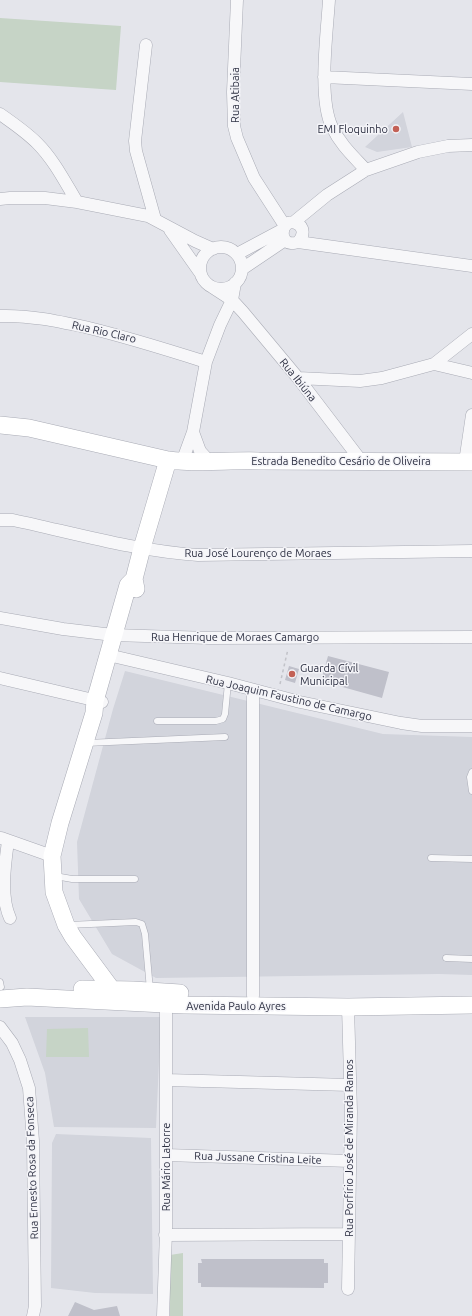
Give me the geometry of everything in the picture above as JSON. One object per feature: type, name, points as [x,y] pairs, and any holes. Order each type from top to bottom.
[{"type":"main road","name":"Estrada Benedito Cesário de Oliveira","points":[[0,425],[29,428],[175,461],[210,462],[252,460],[469,462]]},
{"type":"main road","points":[[116,996],[66,925],[54,892],[52,856],[60,823],[113,656],[128,585],[134,579],[142,548],[175,461]]},
{"type":"main road","points":[[85,995],[95,977],[95,966]]},
{"type":"main road","name":"Avenida Paulo Ayres","points":[[1,993],[27,997],[85,995]]},
{"type":"main road","name":"Avenida Paulo Ayres","points":[[1,993],[116,996],[161,1002],[348,1007],[472,1005]]},
{"type":"main road","name":"Avenida Paulo Ayres","points":[[161,1002],[253,996],[472,996]]},
{"type":"main road","points":[[348,1007],[350,1002],[356,998],[373,996]]},
{"type":"street","name":"Rua Atibaia","points":[[237,0],[233,92],[234,126],[237,138],[254,178],[286,230]]},
{"type":"street","points":[[330,0],[324,77],[326,104],[331,126],[342,144],[366,170]]},
{"type":"street","points":[[146,45],[135,141],[155,219]]},
{"type":"street","points":[[324,77],[472,84]]},
{"type":"street","points":[[0,114],[18,127],[37,144],[61,173],[77,202]]},
{"type":"street","points":[[242,269],[327,195],[366,170],[418,152],[448,146],[472,145]]},
{"type":"street","points":[[0,199],[45,198],[77,202],[148,216],[213,249]]},
{"type":"street","points":[[237,254],[299,224],[303,233],[302,238],[298,242]]},
{"type":"street","points":[[168,227],[205,282],[212,287],[220,289],[228,288],[235,283],[240,277],[242,269],[241,261],[237,254],[230,249],[221,247],[213,249],[206,253],[202,259],[200,266],[201,274]]},
{"type":"street","points":[[286,230],[289,243],[294,244],[298,242],[472,266]]},
{"type":"street","points":[[175,461],[193,432],[206,362],[220,325],[232,300],[235,283]]},
{"type":"street","name":"Rua Ibiúna","points":[[212,287],[232,300],[298,378],[362,462]]},
{"type":"street","name":"Rua Rio Claro","points":[[0,316],[28,317],[83,327],[133,339],[206,362]]},
{"type":"street","points":[[298,378],[360,381],[382,378],[434,364],[472,334]]},
{"type":"street","points":[[434,364],[472,373]]},
{"type":"street","points":[[469,462],[472,415]]},
{"type":"street","points":[[193,432],[200,451],[210,462]]},
{"type":"street","name":"Rua José Lourenço de Moraes","points":[[0,520],[13,520],[142,548],[198,555],[472,551]]},
{"type":"street","name":"Rua Henrique de Moraes Camargo","points":[[0,618],[62,629],[118,636],[209,638],[472,637]]},
{"type":"street","name":"Rua Joaquim Faustino de Camargo","points":[[113,656],[228,683],[300,702],[401,723],[422,726],[472,726]]},
{"type":"street","points":[[0,678],[97,705]]},
{"type":"street","points":[[253,690],[253,996]]},
{"type":"street","points":[[10,918],[5,908],[4,897],[4,839],[52,856]]},
{"type":"street","name":"Rua Mário Latorre","points":[[161,1002],[166,1080],[166,1235],[163,1316]]},
{"type":"street","name":"Rua Porfírio José de Miranda Ramos","points":[[348,1007],[350,1085],[350,1234],[348,1290]]},
{"type":"street","name":"Rua Ernesto Rosa da Fonseca","points":[[0,1026],[15,1049],[29,1088],[33,1141],[34,1194],[35,1306],[33,1316]]},
{"type":"street","points":[[166,1080],[350,1085]]},
{"type":"street","name":"Rua Jussane Cristina Leite","points":[[166,1155],[350,1161]]},
{"type":"street","points":[[166,1235],[350,1234]]},
{"type":"lane","points":[[157,721],[216,721],[223,719],[225,714],[228,683]]},
{"type":"lane","points":[[85,743],[225,737]]},
{"type":"lane","points":[[472,772],[470,777],[472,791]]},
{"type":"lane","points":[[431,858],[472,859]]},
{"type":"lane","points":[[53,876],[72,879],[135,879]]},
{"type":"lane","points":[[66,925],[136,922],[142,924],[161,1002]]},
{"type":"lane","points":[[446,958],[472,959]]},
{"type":"path","points":[[280,684],[287,654]]},
{"type":"shaded area","name":"EMI Floquinho","points":[[403,112],[412,147],[377,152],[365,147]]},
{"type":"shaded area","points":[[125,671],[383,734],[472,737],[472,975],[439,974],[156,978],[112,954],[79,899],[77,842],[113,709]]},
{"type":"shaded area","points":[[25,1017],[161,1017],[156,1128],[54,1127],[45,1073]]},
{"type":"shaded area","points":[[56,1134],[151,1138],[153,1294],[95,1293],[51,1288],[52,1143]]},
{"type":"green space","points":[[0,18],[121,26],[116,90],[0,82]]},
{"type":"green space","points":[[88,1028],[89,1057],[46,1057],[47,1029]]},
{"type":"green space","points":[[183,1253],[183,1316],[170,1316],[170,1255]]},
{"type":"building","points":[[328,656],[389,672],[382,698],[321,681]]},
{"type":"building","name":"Guarda Cívil Municipal","points":[[289,666],[299,669],[295,683],[285,680]]},
{"type":"building","points":[[201,1259],[324,1259],[324,1263],[328,1263],[328,1283],[324,1283],[324,1288],[201,1287],[201,1283],[198,1283],[198,1263],[202,1263]]},
{"type":"building","points":[[75,1302],[94,1310],[117,1306],[120,1316],[68,1316]]},
{"type":"place","name":"EMI Floquinho","points":[[396,129]]},
{"type":"place","name":"Guarda Cívil Municipal","points":[[292,674]]}]
